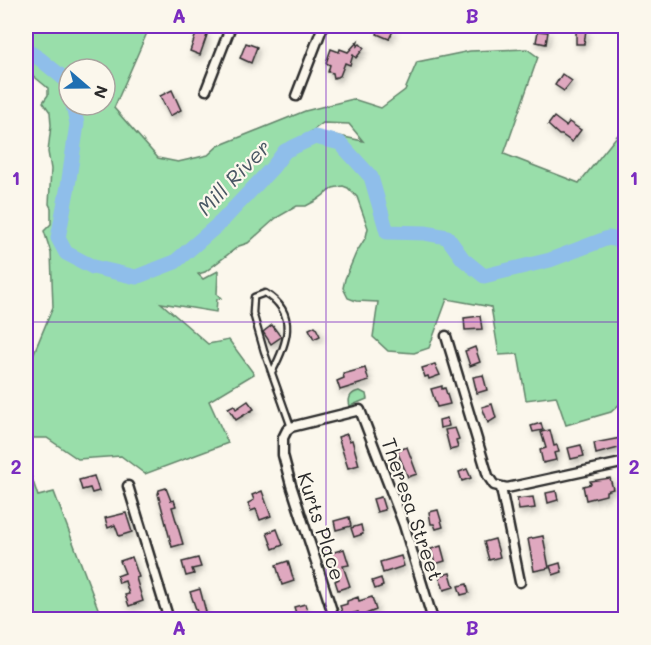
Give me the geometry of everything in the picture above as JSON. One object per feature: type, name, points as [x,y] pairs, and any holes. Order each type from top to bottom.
[{"type":"street","points":[[206,90],[231,26]]},
{"type":"street","points":[[296,96],[323,26]]},
{"type":"street","points":[[446,336],[492,483],[501,488],[626,462]]},
{"type":"street","name":"Theresa Street","points":[[291,428],[360,410],[404,525],[433,620]]},
{"type":"street","name":"Kurts Place","points":[[291,428],[284,434],[282,442],[291,485],[335,620]]},
{"type":"street","points":[[128,486],[168,620]]},
{"type":"street","points":[[501,488],[520,582]]},
{"type":"lane","points":[[272,372],[282,352],[288,330],[285,316],[275,299],[265,293],[254,297],[253,313],[272,372],[291,428]]},
{"type":"green space","points":[[26,26],[150,26],[117,101],[117,57],[57,57],[57,117],[117,117],[117,111],[158,158],[178,162],[208,155],[218,146],[305,111],[353,99],[381,108],[405,90],[417,62],[470,51],[527,49],[538,57],[504,154],[579,183],[625,126],[625,399],[611,412],[566,425],[556,396],[526,400],[518,354],[499,355],[491,307],[447,299],[429,348],[414,353],[388,351],[373,337],[378,302],[356,301],[348,298],[343,288],[368,228],[357,197],[343,186],[333,188],[306,206],[297,206],[276,218],[248,243],[239,246],[205,272],[198,274],[203,279],[218,271],[217,294],[221,298],[217,299],[216,312],[161,303],[208,344],[229,340],[254,374],[209,401],[228,443],[145,474],[121,456],[78,459],[47,438],[26,438],[26,372],[53,307],[51,253],[44,231],[51,224],[49,204],[51,169],[48,152],[51,125],[50,112],[43,102],[48,95],[48,88],[26,70]],"holes":[[[323,123],[349,124],[363,141],[335,135],[323,139],[298,141]]]},
{"type":"green space","points":[[360,391],[366,394],[367,399],[350,406],[351,396]]},
{"type":"green space","points":[[26,461],[38,496],[54,492],[102,619],[26,619]]},
{"type":"building","points":[[380,26],[393,31],[389,39],[377,34]]},
{"type":"building","points":[[576,30],[586,30],[584,44],[576,44]]},
{"type":"building","points":[[197,31],[207,35],[200,55],[190,51]]},
{"type":"building","points":[[538,31],[548,32],[546,44],[536,42]]},
{"type":"building","points":[[358,41],[357,46],[360,44],[364,48],[356,58],[353,55],[350,65],[345,63],[340,76],[334,78],[333,73],[328,72],[330,65],[326,63],[331,49],[348,52]]},
{"type":"building","points":[[246,43],[257,47],[251,63],[240,58]]},
{"type":"building","points":[[562,74],[572,81],[564,91],[555,85]]},
{"type":"building","points":[[172,90],[181,110],[170,116],[160,96]]},
{"type":"building","points":[[554,117],[566,126],[569,122],[581,130],[572,142],[559,135],[548,125]]},
{"type":"building","points":[[480,316],[482,329],[465,330],[464,318]]},
{"type":"building","points":[[272,325],[281,337],[271,344],[263,332]]},
{"type":"building","points":[[315,326],[320,336],[314,339],[309,329]]},
{"type":"building","points":[[475,347],[480,362],[470,366],[465,351]]},
{"type":"building","points":[[435,364],[440,375],[429,379],[428,376],[425,377],[422,368]]},
{"type":"building","points":[[365,368],[369,381],[340,390],[337,381],[344,378],[343,374]]},
{"type":"building","points":[[483,375],[487,390],[477,393],[473,377]]},
{"type":"building","points":[[442,386],[442,389],[445,388],[450,404],[437,407],[431,389]]},
{"type":"building","points":[[248,401],[254,409],[236,420],[228,408],[234,405],[236,409]]},
{"type":"building","points":[[492,404],[496,418],[488,423],[482,407]]},
{"type":"building","points":[[447,418],[449,426],[440,428],[439,420]]},
{"type":"building","points":[[541,423],[543,430],[533,432],[531,426]]},
{"type":"building","points":[[455,428],[459,439],[456,440],[458,448],[450,450],[445,430]]},
{"type":"building","points":[[550,430],[554,446],[557,445],[559,452],[554,453],[556,460],[543,463],[540,450],[546,448],[541,432]]},
{"type":"building","points":[[347,434],[349,441],[352,440],[359,465],[348,468],[338,437]]},
{"type":"building","points":[[626,437],[626,446],[596,454],[594,443]]},
{"type":"building","points":[[581,445],[584,456],[571,459],[568,448]]},
{"type":"building","points":[[407,447],[417,474],[408,477],[397,451]]},
{"type":"building","points":[[467,469],[471,478],[462,481],[459,472]]},
{"type":"building","points":[[94,476],[99,491],[92,493],[90,488],[82,490],[79,480]]},
{"type":"building","points":[[610,478],[613,489],[606,491],[606,495],[586,500],[583,486],[591,484],[590,481]]},
{"type":"building","points":[[166,488],[171,501],[174,500],[176,506],[172,507],[183,544],[172,547],[158,494],[159,490]]},
{"type":"building","points":[[262,491],[271,516],[260,520],[256,509],[251,511],[248,503],[254,500],[252,495]]},
{"type":"building","points":[[556,491],[558,500],[548,503],[546,493]]},
{"type":"building","points":[[381,497],[385,510],[377,512],[373,499]]},
{"type":"building","points":[[533,497],[535,508],[519,510],[517,499]]},
{"type":"building","points":[[438,510],[443,527],[436,529],[434,524],[431,524],[429,512]]},
{"type":"building","points":[[126,513],[132,532],[119,536],[115,525],[108,528],[105,518]]},
{"type":"building","points":[[349,517],[351,526],[336,530],[334,521]]},
{"type":"building","points":[[361,525],[363,534],[354,537],[351,528]]},
{"type":"building","points":[[277,529],[283,545],[273,549],[267,533]]},
{"type":"building","points":[[543,536],[549,568],[534,571],[528,539]]},
{"type":"building","points":[[495,539],[500,557],[489,560],[484,542]]},
{"type":"building","points":[[441,546],[445,561],[435,564],[431,549]]},
{"type":"building","points":[[344,549],[349,565],[343,566],[350,586],[338,590],[335,581],[339,579],[331,553]]},
{"type":"building","points":[[401,556],[404,566],[383,573],[380,562]]},
{"type":"building","points":[[132,557],[139,577],[136,578],[143,601],[129,606],[125,595],[129,594],[125,581],[119,583],[117,576],[125,573],[120,561]]},
{"type":"building","points":[[198,558],[201,567],[192,569],[194,574],[186,576],[182,562]]},
{"type":"building","points":[[288,561],[294,581],[282,585],[276,565]]},
{"type":"building","points":[[560,563],[562,572],[553,575],[550,566]]},
{"type":"building","points":[[450,573],[454,587],[444,590],[439,576]]},
{"type":"building","points":[[381,578],[383,586],[375,589],[372,581]]},
{"type":"building","points":[[467,584],[469,593],[461,595],[458,586]]},
{"type":"building","points":[[200,589],[206,612],[198,615],[190,592]]},
{"type":"building","points":[[358,597],[359,601],[372,597],[376,610],[360,618],[358,612],[344,616],[340,606]]},
{"type":"building","points":[[305,604],[310,620],[298,620],[294,607]]},
{"type":"waterway","name":"Mill River","points":[[26,50],[57,73]]},
{"type":"waterway","name":"Mill River","points":[[76,117],[77,124],[58,238],[66,253],[93,267],[136,277],[175,262],[221,222],[285,151],[315,137],[340,143],[371,177],[387,232],[425,233],[447,237],[463,259],[484,276],[550,260],[608,238],[626,241]]}]
